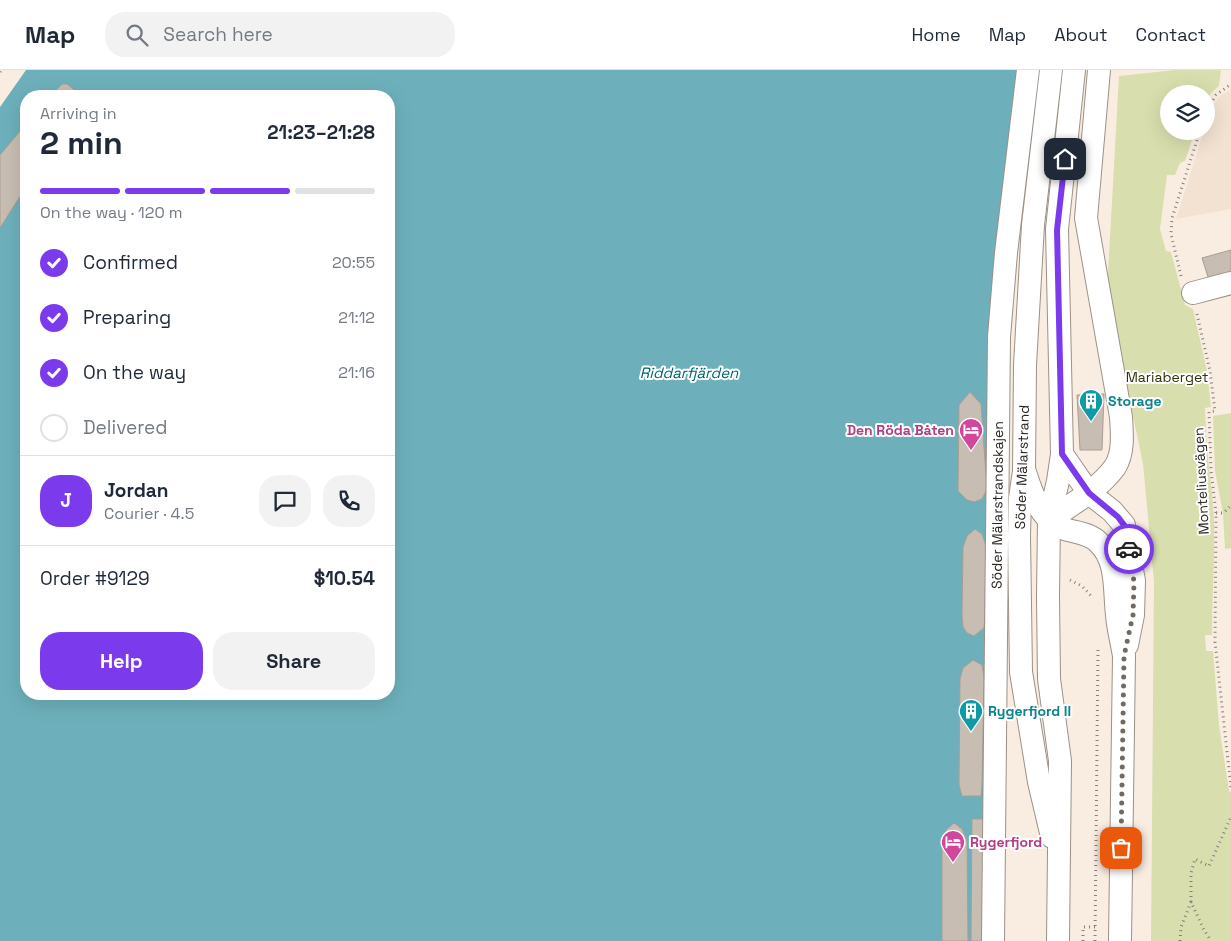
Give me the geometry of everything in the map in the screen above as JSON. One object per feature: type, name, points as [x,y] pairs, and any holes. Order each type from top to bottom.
[{"type":"street","name":"Söder Mälarstrandskajen","points":[[993,941],[999,337],[1006,253],[1028,70]]},
{"type":"street","name":"Söder Mälarstrand","points":[[1051,70],[1033,225],[1025,365],[1024,471],[1020,498],[1020,654],[1024,700],[1038,782],[1059,862]]},
{"type":"street","name":"Söder Mälarstrand","points":[[1058,941],[1060,761],[1049,679],[1049,520],[1062,454],[1057,230],[1074,70]]},
{"type":"street","points":[[1021,568],[1025,553],[1049,520],[1089,493],[1116,466],[1122,442],[1121,417],[1086,218],[1099,70]]},
{"type":"street","points":[[1193,293],[1231,283]]},
{"type":"street","points":[[1062,454],[1089,493],[1118,517],[1124,525],[1134,582],[1133,615],[1124,656]]},
{"type":"street","points":[[1024,471],[1037,503],[1049,520],[1058,528],[1088,535],[1099,542],[1107,554],[1116,587],[1117,615],[1124,656],[1120,941]]},
{"type":"street","points":[[1049,520],[1079,511],[1102,516],[1117,529],[1129,551]]},
{"type":"path","points":[[1215,97],[1231,84]]},
{"type":"path","name":"Monteliusvägen","points":[[1197,140],[1172,218],[1170,234],[1184,288],[1193,293],[1210,371],[1215,411],[1209,412],[1211,470],[1216,513],[1215,642],[1231,793]]},
{"type":"path","points":[[1216,513],[1223,513],[1231,506]]},
{"type":"path","points":[[1070,579],[1090,593],[1095,603]]},
{"type":"path","points":[[1095,941],[1098,644]]},
{"type":"path","points":[[1180,941],[1181,927],[1191,902],[1191,873],[1195,859],[1209,866],[1231,817]]},
{"type":"path","points":[[1191,902],[1211,941]]},
{"type":"path","points":[[1083,941],[1083,927],[1095,927]]},
{"type":"shaded area","points":[[1231,90],[1231,209],[1176,219],[1201,140],[1215,140],[1215,104],[1220,96]]},
{"type":"green space","name":"Mariaberget","points":[[1175,70],[1221,70],[1219,86],[1215,90],[1215,85],[1160,85],[1160,140],[1192,140],[1185,161],[1180,163],[1175,175],[1167,175],[1160,229],[1166,251],[1171,252],[1185,305],[1193,309],[1207,371],[1211,407],[1205,408],[1213,510],[1214,564],[1212,635],[1205,635],[1206,651],[1213,651],[1219,725],[1229,791],[1231,792],[1231,941],[1151,941],[1154,581],[1143,464],[1107,291],[1119,76]]},
{"type":"green space","points":[[1231,413],[1231,548],[1225,549],[1223,513],[1215,471],[1213,416]]},
{"type":"water","name":"Riddarfjärden","points":[[26,70],[1017,70],[985,941],[0,941],[0,107]]},
{"type":"building","points":[[62,84],[67,84],[74,90],[56,90]]},
{"type":"building","points":[[20,131],[20,196],[0,228],[0,155]]},
{"type":"building","points":[[1231,250],[1231,274],[1209,280],[1202,258]]},
{"type":"building","name":"Den Röda Båten","points":[[970,392],[981,404],[987,489],[982,499],[974,502],[967,500],[958,491],[959,405]]},
{"type":"building","name":"Storage","points":[[1104,394],[1102,450],[1080,450],[1077,395]]},
{"type":"building","points":[[975,529],[982,534],[986,546],[984,628],[974,636],[967,633],[963,627],[962,614],[963,547],[967,536]]},
{"type":"building","name":"Rygerfjord II","points":[[973,660],[982,665],[984,677],[982,785],[981,796],[962,796],[959,785],[960,679],[963,668]]},
{"type":"building","points":[[972,819],[986,819],[985,941],[971,941]]},
{"type":"building","name":"Rygerfjord","points":[[954,823],[962,829],[967,841],[968,941],[942,941],[942,844],[946,830]]},
{"type":"way so far","points":[[1121,848],[1124,656],[1133,615],[1134,582],[1129,549]]},
{"type":"place","name":"Storage","points":[[1091,422]]},
{"type":"place","name":"Den Röda Båten","points":[[971,451]]},
{"type":"place","name":"Rygerfjord II","points":[[971,732]]},
{"type":"place","name":"Rygerfjord","points":[[953,863]]},
{"type":"route","points":[[1065,159],[1057,230],[1062,454],[1089,493],[1112,511],[1124,525],[1129,549]]}]
